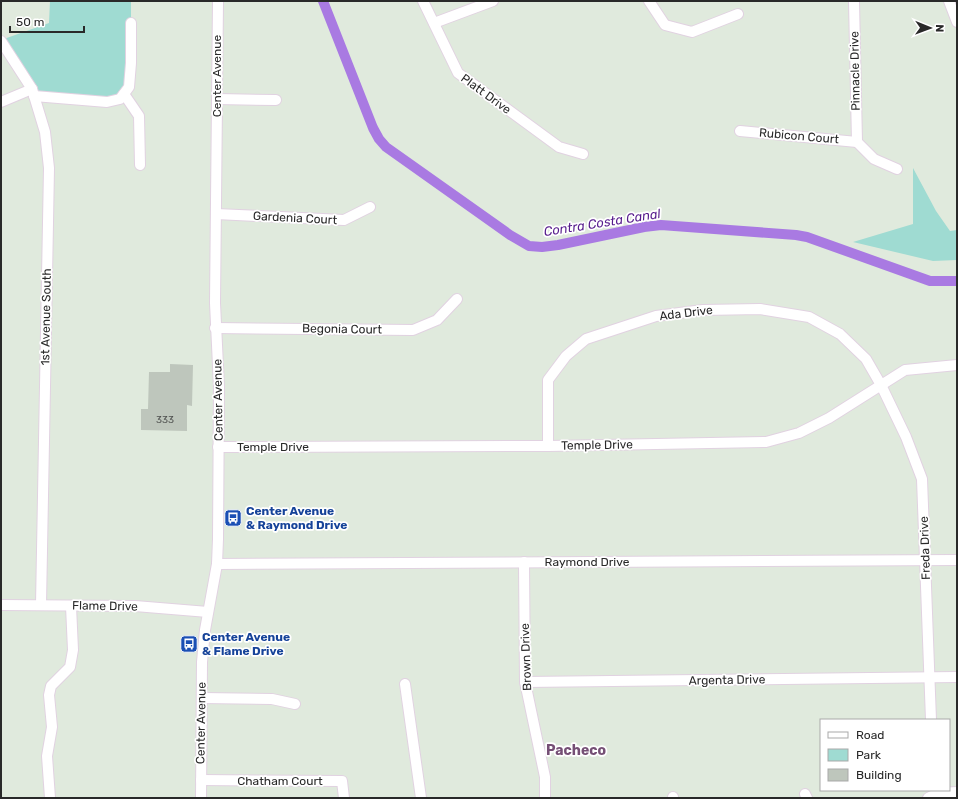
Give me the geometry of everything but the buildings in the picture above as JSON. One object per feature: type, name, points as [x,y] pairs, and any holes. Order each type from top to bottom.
[{"type":"street","name":"Center Avenue","points":[[201,798],[202,662],[216,564],[219,387],[215,328],[218,1]]},
{"type":"street","name":"Platt Drive","points":[[424,1],[458,74],[559,147],[583,154]]},
{"type":"street","points":[[434,23],[494,1]]},
{"type":"street","points":[[649,1],[666,25],[692,32],[738,14]]},
{"type":"street","name":"Pinnacle Drive","points":[[854,1],[857,142]]},
{"type":"street","points":[[949,1],[957,22]]},
{"type":"street","points":[[1,102],[33,92],[107,102],[120,100],[129,87],[131,64],[131,23]]},
{"type":"street","name":"1st Avenue South","points":[[1,41],[33,92],[45,132],[49,168],[41,605]]},
{"type":"street","points":[[124,94],[139,116],[140,165]]},
{"type":"street","points":[[217,99],[276,100]]},
{"type":"street","name":"Rubicon Court","points":[[740,131],[857,142]]},
{"type":"street","points":[[857,142],[874,159],[896,169]]},
{"type":"street","name":"Gardenia Court","points":[[216,214],[344,220],[370,207]]},
{"type":"street","name":"Begonia Court","points":[[215,328],[413,330],[437,320],[458,299]]},
{"type":"street","name":"Ada Drive","points":[[548,446],[548,380],[566,356],[586,339],[656,316],[703,310],[760,309],[809,317],[840,334],[866,359],[881,385]]},
{"type":"street","name":"Temple Drive","points":[[218,447],[548,446],[766,442],[799,433],[829,418],[904,370],[957,365]]},
{"type":"street","name":"Freda Drive","points":[[881,385],[906,436],[922,479],[931,719]]},
{"type":"street","name":"Raymond Drive","points":[[216,564],[957,560]]},
{"type":"street","name":"Brown Drive","points":[[524,562],[525,682],[545,777],[545,798]]},
{"type":"street","name":"Flame Drive","points":[[1,605],[135,606],[208,612]]},
{"type":"street","points":[[50,798],[47,756],[52,727],[49,695],[51,686],[70,667],[73,650],[71,606]]},
{"type":"street","name":"Argenta Drive","points":[[525,682],[957,677]]},
{"type":"street","points":[[404,684],[421,798]]},
{"type":"street","points":[[202,698],[272,698],[295,704]]},
{"type":"street","name":"Chatham Court","points":[[201,780],[342,781],[344,798]]},
{"type":"street","points":[[928,798],[938,791],[957,792]]},
{"type":"green space","points":[[50,1],[131,1],[131,63],[120,99],[34,96],[1,40],[49,23]]},
{"type":"green space","points":[[913,168],[936,211],[950,231],[957,230],[957,260],[933,261],[853,242],[913,224]]},
{"type":"waterway","name":"Contra Costa Canal","points":[[323,1],[373,128],[379,139],[386,147],[510,235],[529,246],[542,247],[558,245],[644,227],[661,225],[796,235],[807,237],[930,281],[957,281]]},
{"type":"place","name":"Center Avenue & Raymond Drive","points":[[233,518]]},
{"type":"place","name":"Center Avenue & Flame Drive","points":[[189,644]]},
{"type":"district","name":"Pacheco","points":[[576,750]]}]
